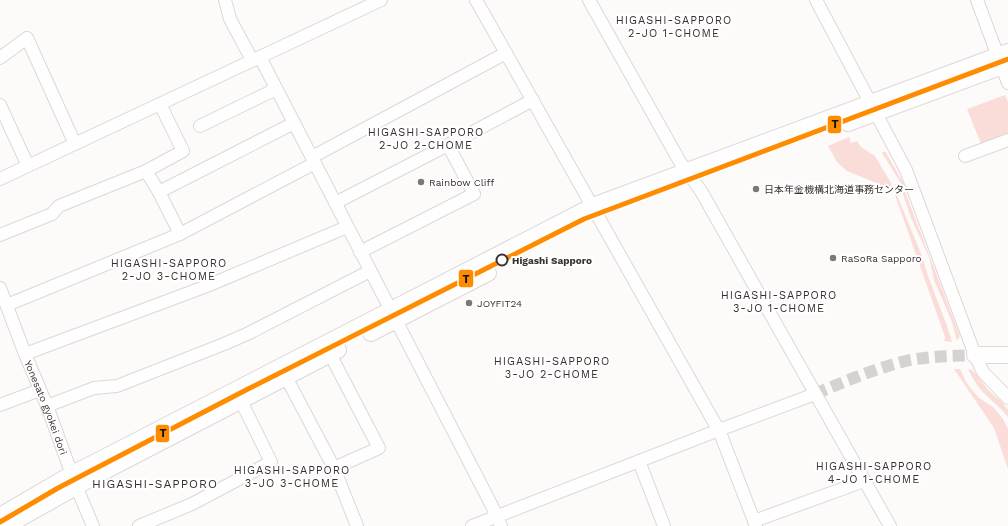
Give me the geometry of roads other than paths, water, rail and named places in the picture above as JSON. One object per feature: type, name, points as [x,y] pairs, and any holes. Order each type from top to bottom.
[{"type":"main road","points":[[2,518],[596,211],[1004,59]]},
{"type":"main road","points":[[74,480],[96,475],[240,401],[330,354],[393,315]]},
{"type":"main road","points":[[975,356],[1008,355]]},
{"type":"street","points":[[226,0],[230,19],[276,89],[499,521]]},
{"type":"street","points":[[0,179],[256,59],[360,4],[381,0]]},
{"type":"street","points":[[476,0],[719,430],[755,524],[864,481]]},
{"type":"street","points":[[589,0],[680,162],[701,191],[890,526]]},
{"type":"street","points":[[816,0],[906,170],[975,356],[983,372],[1008,398]]},
{"type":"street","points":[[977,0],[1004,59],[1008,83]]},
{"type":"street","points":[[0,58],[27,38],[75,144]]},
{"type":"street","points":[[7,305],[180,234],[506,53]]},
{"type":"street","points":[[200,126],[276,89]]},
{"type":"street","points":[[335,203],[533,100]]},
{"type":"street","points":[[0,235],[52,214],[59,206],[146,171],[183,151],[160,104]]},
{"type":"street","points":[[0,105],[28,166]]},
{"type":"street","points":[[159,192],[294,123]]},
{"type":"street","points":[[965,156],[1008,140]]},
{"type":"street","points":[[360,252],[474,194],[448,145]]},
{"type":"street","points":[[146,171],[159,192],[180,234]]},
{"type":"street","points":[[25,354],[207,286],[347,227]]},
{"type":"street","points":[[47,406],[94,388],[117,386],[224,344],[260,328],[370,271]]},
{"type":"street","name":"Yonesato gyokei dori","points":[[0,288],[93,526]]},
{"type":"street","points":[[330,354],[379,448],[334,468]]},
{"type":"street","points":[[286,377],[334,468],[357,526]]},
{"type":"street","points":[[0,405],[40,390]]},
{"type":"street","points":[[472,526],[499,521],[639,461],[815,394]]},
{"type":"street","points":[[139,526],[192,504],[271,462],[240,401]]},
{"type":"street","points":[[639,461],[664,526]]},
{"type":"tunnel","points":[[815,394],[874,370],[910,360],[975,355]]},
{"type":"place","name":"Rainbow Cliff","points":[[421,182]]},
{"type":"place","name":"日本年金機構北海道事務センター","points":[[756,189]]},
{"type":"place","name":"RaSoRa Sapporo","points":[[833,258]]},
{"type":"place","name":"Higashi Sapporo","points":[[502,260]]},
{"type":"place","name":"JOYFIT24","points":[[469,303]]},
{"type":"district","name":"HIGASHI-SAPPORO 2-JO 1-CHOME","points":[[674,26]]},
{"type":"district","name":"HIGASHI-SAPPORO 2-JO 2-CHOME","points":[[426,138]]},
{"type":"district","name":"HIGASHI-SAPPORO 2-JO 3-CHOME","points":[[169,269]]},
{"type":"district","name":"HIGASHI-SAPPORO 3-JO 1-CHOME","points":[[779,301]]},
{"type":"district","name":"HIGASHI-SAPPORO 3-JO 2-CHOME","points":[[552,367]]},
{"type":"district","name":"HIGASHI-SAPPORO 4-JO 1-CHOME","points":[[874,472]]},
{"type":"district","name":"HIGASHI-SAPPORO 3-JO 3-CHOME","points":[[292,476]]},
{"type":"district","name":"HIGASHI-SAPPORO","points":[[155,484]]}]
